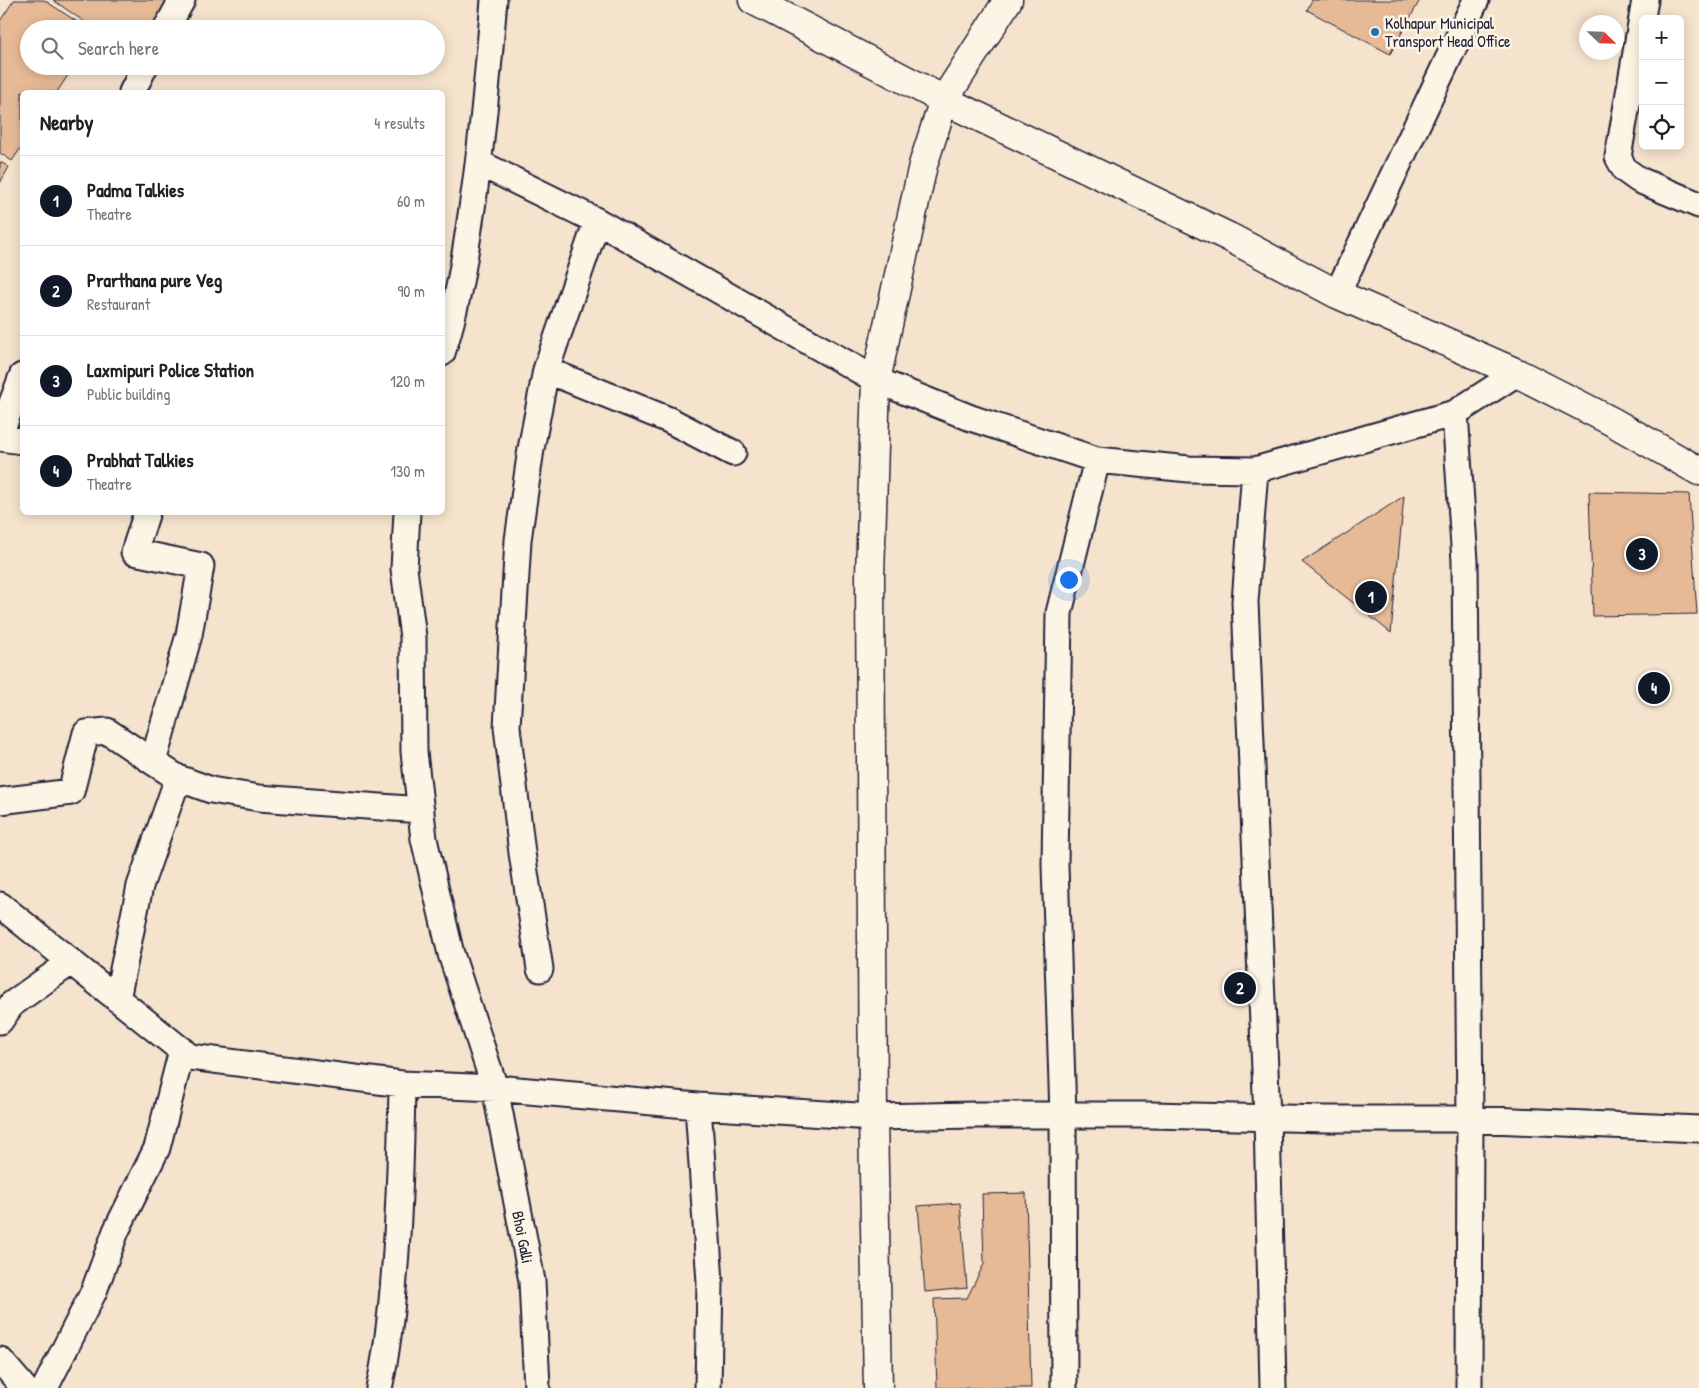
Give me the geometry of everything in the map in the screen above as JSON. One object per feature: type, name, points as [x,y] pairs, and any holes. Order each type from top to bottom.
[{"type":"street","points":[[171,20],[182,0]]},
{"type":"street","points":[[445,343],[464,269],[480,163],[494,0]]},
{"type":"street","points":[[753,0],[944,100],[1228,237],[1337,294],[1517,373],[1611,421],[1699,471]]},
{"type":"street","points":[[878,1388],[873,1116],[870,576],[876,380],[923,164],[944,100],[1008,0]]},
{"type":"street","points":[[1337,294],[1476,0]]},
{"type":"street","points":[[1645,0],[1618,157],[1625,170],[1639,180],[1699,205]]},
{"type":"street","points":[[133,90],[140,75]]},
{"type":"street","points":[[480,163],[597,221],[876,380],[971,418],[1097,460],[1189,470],[1255,470],[1455,414],[1517,373]]},
{"type":"street","points":[[540,968],[522,853],[507,727],[518,540],[530,449],[546,370],[597,221]]},
{"type":"street","points":[[546,370],[669,420],[733,453]]},
{"type":"street","points":[[20,382],[0,437],[20,441]]},
{"type":"street","points":[[1455,414],[1465,561],[1470,1119],[1470,1388]]},
{"type":"street","points":[[1064,1388],[1065,1229],[1055,865],[1059,613],[1097,460]]},
{"type":"street","points":[[1255,470],[1245,602],[1267,1117],[1273,1388]]},
{"type":"street","points":[[146,515],[134,552],[201,566],[189,635],[153,762]]},
{"type":"street","name":"Bhoi Galli","points":[[401,515],[404,568],[413,637],[414,752],[424,839],[451,954],[495,1088],[532,1281],[537,1388]]},
{"type":"street","points":[[0,802],[71,792],[86,733],[107,731],[178,778],[211,790],[259,798],[421,810]]},
{"type":"street","points":[[117,998],[140,886],[178,778]]},
{"type":"street","points":[[0,905],[190,1057],[402,1084],[495,1088],[698,1106],[873,1116],[1152,1115],[1404,1120],[1470,1119],[1699,1129]]},
{"type":"street","points":[[0,1021],[12,1004],[71,962]]},
{"type":"street","points":[[45,1388],[94,1291],[116,1231],[157,1148],[182,1050]]},
{"type":"street","points":[[379,1388],[386,1363],[394,1282],[400,1193],[402,1084]]},
{"type":"street","points":[[698,1106],[710,1282],[708,1388]]},
{"type":"street","points":[[0,1360],[24,1388]]},
{"type":"building","points":[[14,0],[44,0],[74,20],[20,20],[20,75],[68,75],[58,90],[20,90],[20,149],[12,161],[0,153],[0,21]]},
{"type":"building","points":[[53,0],[168,0],[155,20],[82,20]]},
{"type":"building","name":"Kolhapur Municipal Transport Head Office","points":[[1312,0],[1420,0],[1390,54],[1307,10]]},
{"type":"building","points":[[0,162],[9,167],[0,183]]},
{"type":"building","points":[[1589,492],[1689,494],[1697,614],[1593,616]]},
{"type":"building","points":[[1404,496],[1391,633],[1302,562]]},
{"type":"building","points":[[1026,1193],[1031,1388],[937,1388],[934,1299],[967,1298],[984,1264],[982,1194]]},
{"type":"building","points":[[960,1203],[967,1288],[925,1292],[918,1206]]},
{"type":"place","name":"Kolhapur Municipal Transport Head Office","points":[[1375,32]]},
{"type":"place","name":"Laxmipuri Police Station","points":[[1642,554]]},
{"type":"place","name":"Padma Talkies","points":[[1371,597]]},
{"type":"place","name":"Prabhat Talkies","points":[[1654,688]]},
{"type":"place","name":"Prarthana pure Veg","points":[[1240,988]]}]
